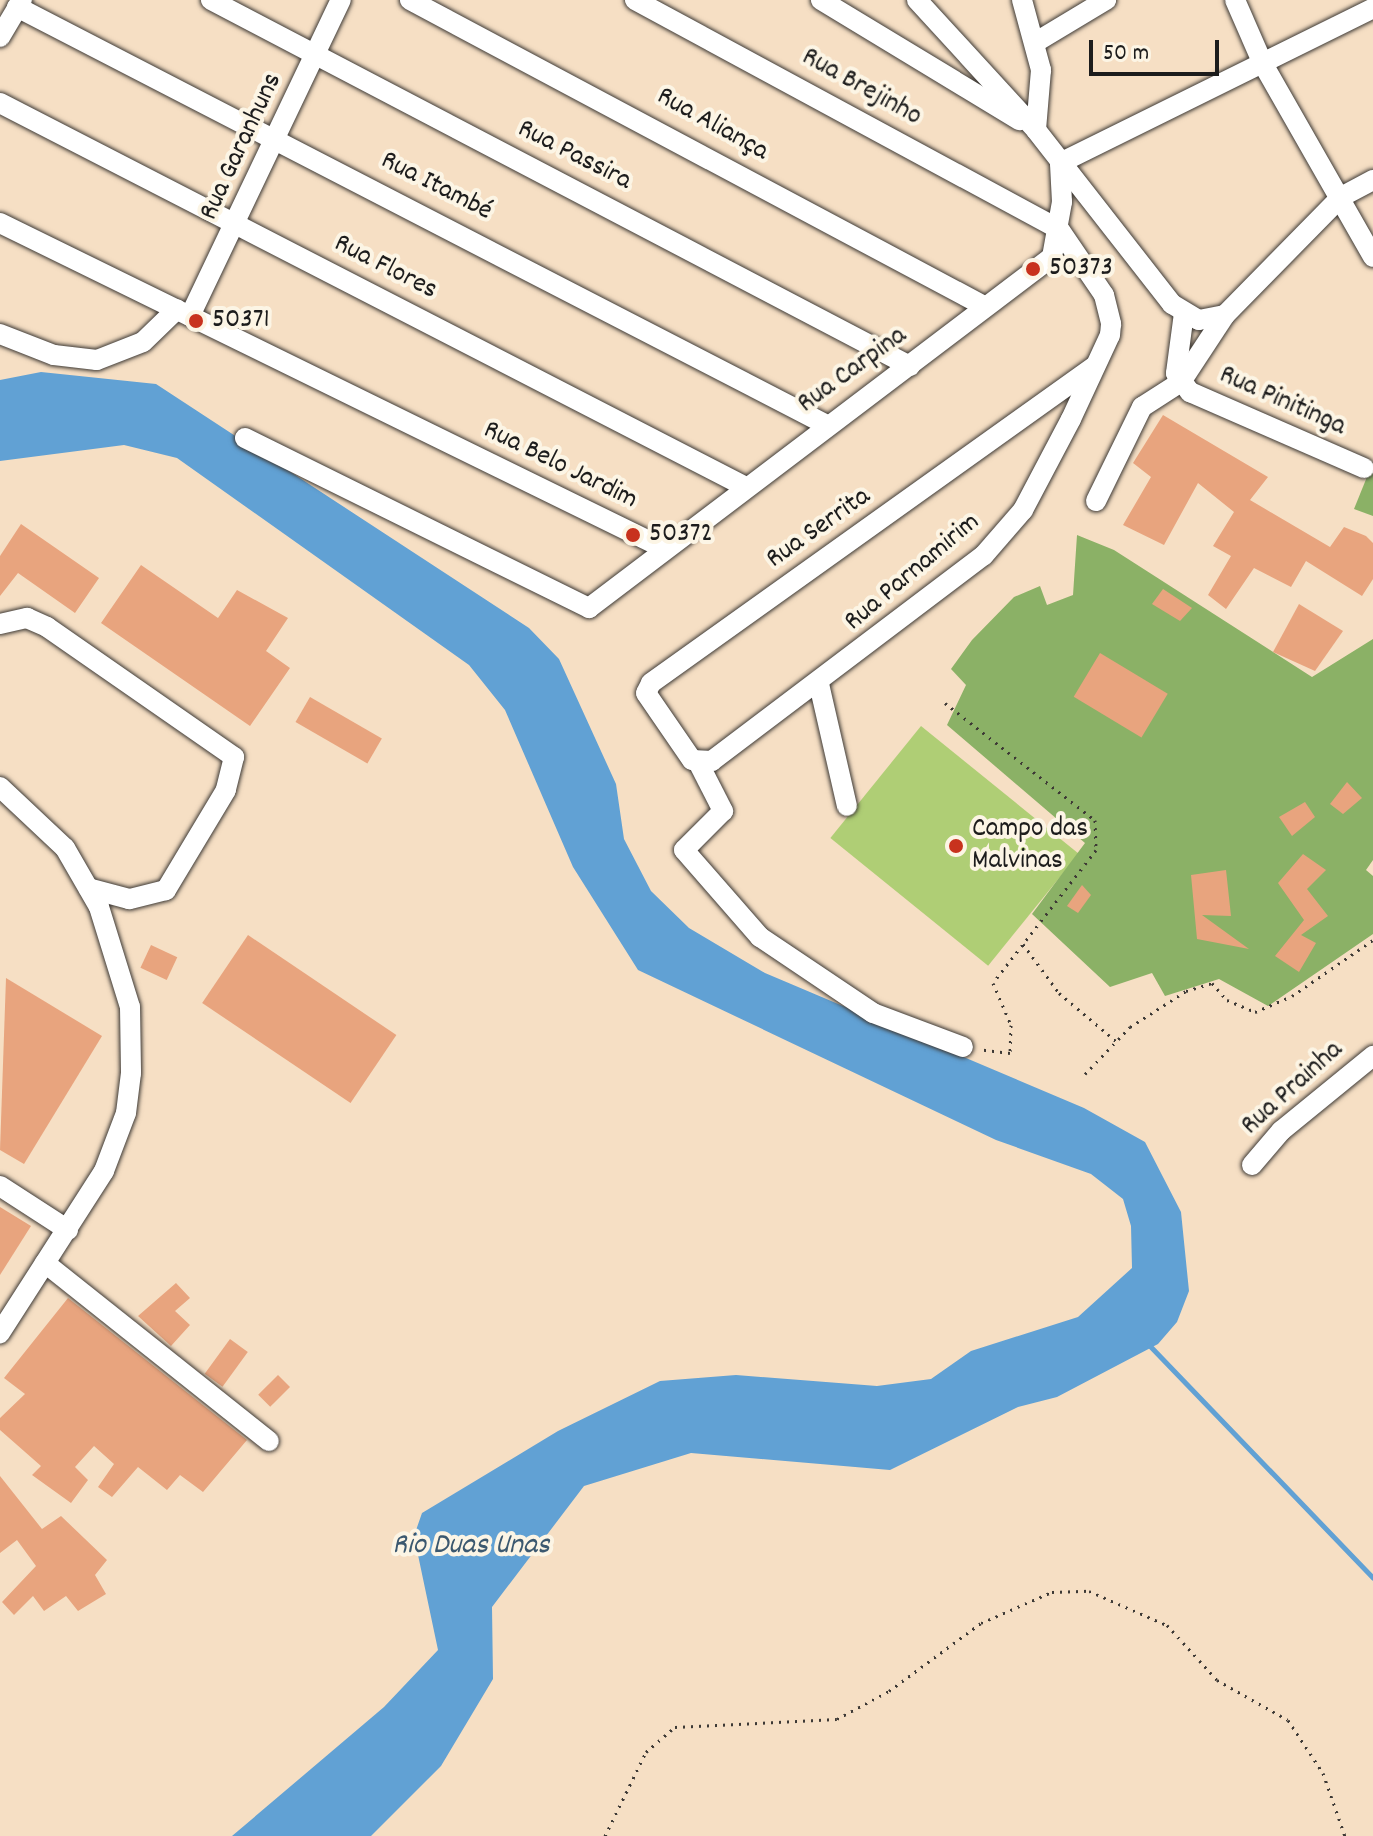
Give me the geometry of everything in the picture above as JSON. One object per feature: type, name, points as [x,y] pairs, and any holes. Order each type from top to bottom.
[{"type":"street","name":"Rua Passira","points":[[211,0],[910,366]]},
{"type":"street","name":"Rua Garanhuns","points":[[0,334],[54,355],[97,360],[143,342],[184,312],[237,225],[341,0]]},
{"type":"street","name":"Rua Aliança","points":[[410,0],[984,306]]},
{"type":"street","name":"Rua Brejinho","points":[[635,0],[1059,229]]},
{"type":"street","points":[[821,0],[1036,130]]},
{"type":"street","points":[[917,0],[1036,130],[1184,313],[1199,320],[1225,315]]},
{"type":"street","points":[[1022,0],[1036,42],[1043,94],[1036,130]]},
{"type":"street","points":[[1036,42],[1106,0]]},
{"type":"street","points":[[1235,0],[1263,64],[1373,257]]},
{"type":"street","points":[[0,37],[20,3]]},
{"type":"street","name":"Rua Itambé","points":[[20,3],[827,425]]},
{"type":"street","points":[[1060,163],[1373,8]]},
{"type":"street","name":"Rua Flores","points":[[0,103],[744,486]]},
{"type":"street","points":[[1059,229],[1060,163]]},
{"type":"street","name":"Rua Pinitinga","points":[[1181,382],[1225,315],[1341,197],[1373,180]]},
{"type":"street","name":"Rua Belo Jardim","points":[[0,223],[663,548]]},
{"type":"street","name":"Rua Carpina","points":[[663,548],[1052,257],[1059,229]]},
{"type":"street","name":"Rua Parnamirim","points":[[695,762],[819,684],[965,572],[1013,525],[1110,335],[1108,306],[1059,229]]},
{"type":"street","name":"Rua Pinitinga","points":[[1181,382],[1176,363],[1184,313]]},
{"type":"street","name":"Rua Serrita","points":[[695,762],[646,693],[651,683],[1095,366]]},
{"type":"street","points":[[1096,501],[1142,407],[1181,382]]},
{"type":"street","name":"Rua Pinitinga","points":[[1181,382],[1364,468]]},
{"type":"street","points":[[245,438],[577,608],[596,605],[663,548]]},
{"type":"street","points":[[0,624],[27,618],[47,627],[234,757],[226,790],[166,890],[129,899],[88,888]]},
{"type":"street","points":[[819,684],[847,806]]},
{"type":"street","points":[[695,762],[723,811],[684,850],[787,959],[873,1013],[963,1047]]},
{"type":"street","points":[[0,787],[65,848],[88,888],[124,981],[131,1073],[114,1147],[68,1230],[0,1333]]},
{"type":"street","name":"Rua Prainha","points":[[1252,1165],[1281,1131],[1373,1056]]},
{"type":"street","points":[[0,1186],[68,1230]]},
{"type":"street","points":[[45,1263],[269,1441]]},
{"type":"path","points":[[945,703],[1095,820],[1096,850],[993,983],[1011,1025],[1010,1053],[963,1047]]},
{"type":"path","points":[[1085,1074],[1116,1041],[1186,991],[1212,983],[1227,1000],[1255,1012],[1292,996],[1373,940]]},
{"type":"path","points":[[1023,944],[1059,993],[1116,1041]]},
{"type":"path","points":[[605,1836],[646,1752],[675,1727],[837,1719],[889,1691],[981,1623],[1052,1592],[1089,1591],[1167,1625],[1226,1688],[1288,1720],[1323,1773],[1345,1836]]},
{"type":"green space","points":[[1373,462],[1373,516],[1354,509]]},
{"type":"green space","points":[[1077,535],[1114,550],[1312,677],[1373,639],[1373,860],[1366,870],[1373,876],[1373,934],[1268,1006],[1219,979],[1165,996],[1152,973],[1110,987],[1032,914],[1085,843],[947,725],[966,685],[951,669],[972,640],[1014,597],[1040,586],[1047,605],[1073,595]]},
{"type":"green space","name":"Campo das Malvinas","points":[[921,726],[1079,854],[988,966],[830,838]]},
{"type":"water","name":"Rio Duas Unas","points":[[41,372],[156,384],[529,628],[559,659],[616,784],[624,839],[651,891],[689,928],[765,973],[1084,1108],[1145,1142],[1181,1212],[1189,1291],[1177,1322],[1158,1344],[1057,1397],[1018,1407],[890,1470],[691,1453],[584,1486],[492,1607],[493,1679],[441,1766],[371,1836],[232,1836],[384,1707],[438,1650],[414,1536],[422,1513],[558,1431],[660,1381],[736,1375],[877,1386],[931,1379],[971,1351],[1078,1317],[1132,1268],[1131,1226],[1123,1199],[1091,1174],[996,1140],[638,970],[573,867],[505,710],[469,665],[177,458],[124,445],[0,461],[0,380]]},
{"type":"building","points":[[1163,415],[1268,477],[1250,500],[1330,547],[1344,527],[1366,536],[1373,543],[1373,579],[1362,596],[1306,561],[1291,587],[1254,568],[1226,609],[1208,595],[1231,556],[1213,546],[1234,512],[1198,483],[1164,545],[1123,525],[1151,477],[1133,463]]},
{"type":"building","points":[[21,524],[99,578],[75,613],[18,573],[0,596],[0,556]]},
{"type":"building","points":[[141,565],[218,618],[237,590],[288,618],[266,651],[290,668],[250,726],[101,623]]},
{"type":"building","points":[[1163,589],[1192,608],[1180,621],[1152,604]]},
{"type":"building","points":[[1299,604],[1343,631],[1315,671],[1273,652]]},
{"type":"building","points":[[1100,653],[1168,694],[1141,737],[1074,697]]},
{"type":"building","points":[[310,697],[382,738],[367,764],[296,722]]},
{"type":"building","points":[[1347,782],[1362,798],[1343,814],[1330,804]]},
{"type":"building","points":[[1305,802],[1315,817],[1292,836],[1279,817]]},
{"type":"building","points":[[1303,854],[1326,870],[1307,889],[1328,916],[1301,935],[1316,943],[1299,972],[1275,956],[1304,920],[1278,883]]},
{"type":"building","points":[[1226,870],[1231,916],[1202,915],[1249,949],[1197,939],[1191,875]]},
{"type":"building","points":[[1082,885],[1091,895],[1078,913],[1067,906]]},
{"type":"building","points":[[248,935],[396,1035],[351,1103],[202,1003]]},
{"type":"building","points":[[151,945],[177,957],[167,980],[140,968]]},
{"type":"building","points":[[6,978],[102,1036],[24,1164],[0,1150]]},
{"type":"building","points":[[0,1207],[31,1226],[0,1275]]},
{"type":"building","points":[[176,1283],[190,1298],[175,1311],[190,1325],[171,1346],[138,1316]]},
{"type":"building","points":[[68,1298],[247,1440],[203,1492],[180,1475],[167,1490],[138,1467],[112,1497],[98,1487],[114,1464],[94,1446],[75,1467],[88,1480],[71,1503],[32,1475],[41,1466],[0,1430],[0,1418],[25,1394],[4,1378]]},
{"type":"building","points":[[230,1339],[248,1352],[223,1387],[205,1374]]},
{"type":"building","points":[[278,1375],[290,1387],[270,1407],[258,1395]]},
{"type":"building","points":[[0,1476],[42,1529],[61,1516],[107,1560],[95,1575],[106,1594],[78,1611],[66,1596],[44,1611],[33,1596],[14,1615],[2,1602],[36,1566],[17,1540],[0,1553]]},
{"type":"waterway","points":[[1149,1345],[1373,1578]]},
{"type":"place","name":"50373","points":[[1033,269]]},
{"type":"place","name":"50371","points":[[196,321]]},
{"type":"place","name":"50372","points":[[633,535]]},
{"type":"place","name":"Campo das Malvinas","points":[[956,846]]}]
